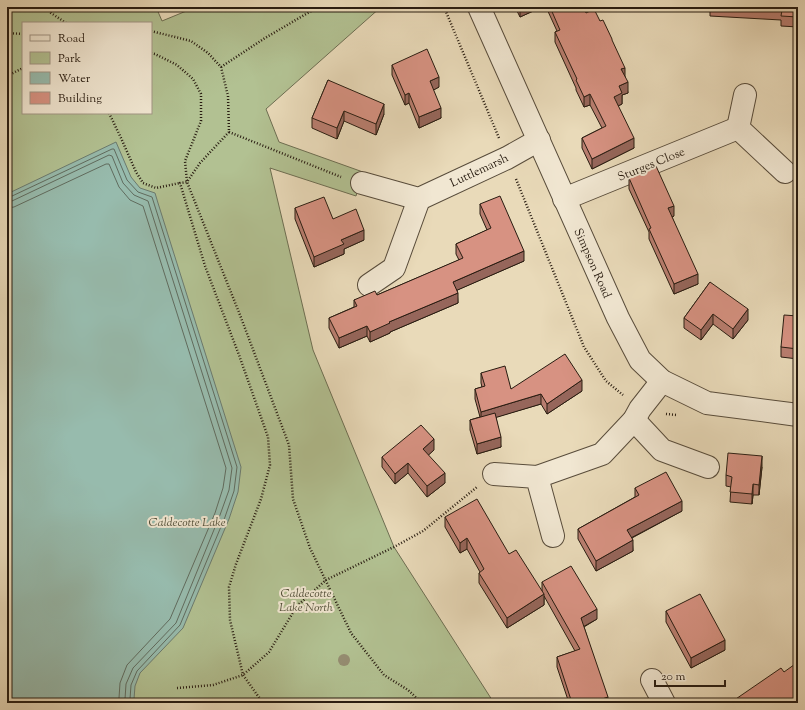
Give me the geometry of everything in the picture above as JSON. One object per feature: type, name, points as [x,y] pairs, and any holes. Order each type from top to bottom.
[{"type":"street","name":"Simpson Road","points":[[479,7],[618,318],[640,360],[662,381],[707,403],[798,415]]},
{"type":"street","points":[[745,95],[738,128],[785,172]]},
{"type":"street","name":"Sturges Close","points":[[564,199],[738,128]]},
{"type":"street","name":"Luttlemarsh","points":[[419,199],[507,158],[539,140]]},
{"type":"street","points":[[362,183],[419,199],[394,268],[369,285]]},
{"type":"street","points":[[494,474],[537,477],[602,454],[634,420],[640,409],[662,381]]},
{"type":"street","points":[[634,420],[662,450],[708,467]]},
{"type":"street","points":[[537,477],[553,536]]},
{"type":"street","points":[[652,680],[664,703]]},
{"type":"path","points":[[48,7],[51,14],[64,22]]},
{"type":"path","points":[[221,67],[318,7]]},
{"type":"path","points":[[109,114],[136,172],[143,183],[156,188],[187,182],[200,163],[229,132],[228,96],[221,67],[208,54],[191,41],[152,31]]},
{"type":"path","points":[[7,33],[22,34]]},
{"type":"path","points":[[152,53],[177,65],[193,79],[200,94],[201,121],[185,161],[187,182],[240,315],[289,445],[293,499],[310,548],[352,632],[384,675],[408,690],[422,703]]},
{"type":"path","points":[[7,76],[22,68]]},
{"type":"path","points":[[229,132],[346,179],[362,183]]},
{"type":"path","points":[[180,183],[205,266],[242,362],[268,437],[270,465],[261,499],[236,564],[229,588],[230,620],[243,675],[263,703]]},
{"type":"path","points":[[177,688],[213,685],[243,675],[269,652],[297,606],[326,580],[394,547],[423,531],[494,474]]},
{"type":"green space","name":"Caldecotte Lake","points":[[7,7],[156,7],[162,21],[196,7],[381,7],[266,109],[279,142],[363,172],[356,196],[270,168],[313,350],[394,547],[494,703],[7,703]]},
{"type":"water","name":"Caldecotte Lake","points":[[116,142],[131,177],[140,188],[155,193],[241,467],[238,492],[229,519],[183,628],[140,673],[135,686],[135,703],[7,703],[7,194]]},
{"type":"building","points":[[550,7],[584,7],[586,13],[594,9],[600,21],[603,20],[625,68],[621,69],[628,82],[619,86],[622,93],[614,97],[634,138],[592,159],[582,138],[606,126],[590,94],[584,97],[576,80],[577,79],[555,32],[560,30]]},
{"type":"building","points":[[733,7],[798,7],[798,17],[781,16],[782,10]]},
{"type":"building","points":[[427,49],[439,77],[430,81],[441,108],[419,117],[409,93],[405,95],[392,65]]},
{"type":"building","points":[[328,80],[384,104],[376,124],[344,111],[337,128],[312,118]]},
{"type":"building","points":[[656,166],[674,206],[668,208],[698,274],[674,284],[649,229],[651,228],[629,178]]},
{"type":"building","points":[[500,196],[524,251],[453,282],[458,293],[389,322],[390,323],[370,332],[367,326],[339,338],[329,318],[357,306],[354,300],[375,291],[377,295],[463,258],[456,244],[491,228],[480,204]]},
{"type":"building","points":[[324,197],[333,219],[356,209],[364,230],[341,240],[344,244],[314,257],[295,208]]},
{"type":"building","points":[[710,282],[748,309],[733,329],[713,314],[701,330],[684,318]]},
{"type":"building","points":[[784,315],[798,316],[798,349],[781,347]]},
{"type":"building","points":[[565,354],[582,380],[547,404],[541,394],[481,412],[475,389],[485,386],[481,373],[505,366],[511,389]]},
{"type":"building","points":[[495,413],[501,437],[477,444],[470,420]]},
{"type":"building","points":[[421,425],[434,439],[423,449],[445,473],[427,486],[408,463],[395,474],[382,457]]},
{"type":"building","points":[[728,453],[762,456],[759,485],[753,484],[752,494],[730,492],[732,477],[726,475]]},
{"type":"building","points":[[666,472],[682,501],[627,530],[633,540],[596,561],[578,529],[639,495],[635,488]]},
{"type":"building","points":[[477,499],[509,554],[516,550],[544,594],[507,618],[479,573],[484,569],[467,538],[460,543],[445,517]]},
{"type":"building","points":[[571,566],[597,609],[581,618],[608,697],[590,703],[572,703],[557,657],[580,649],[542,582]]},
{"type":"building","points":[[700,594],[725,640],[691,658],[666,611]]},
{"type":"building","points":[[798,662],[798,702],[730,703],[781,668],[784,672]]},
{"type":"building","points":[[628,699],[632,703],[624,703]]},
{"type":"park label","name":"Caldecotte Lake North","points":[[306,600]]}]
